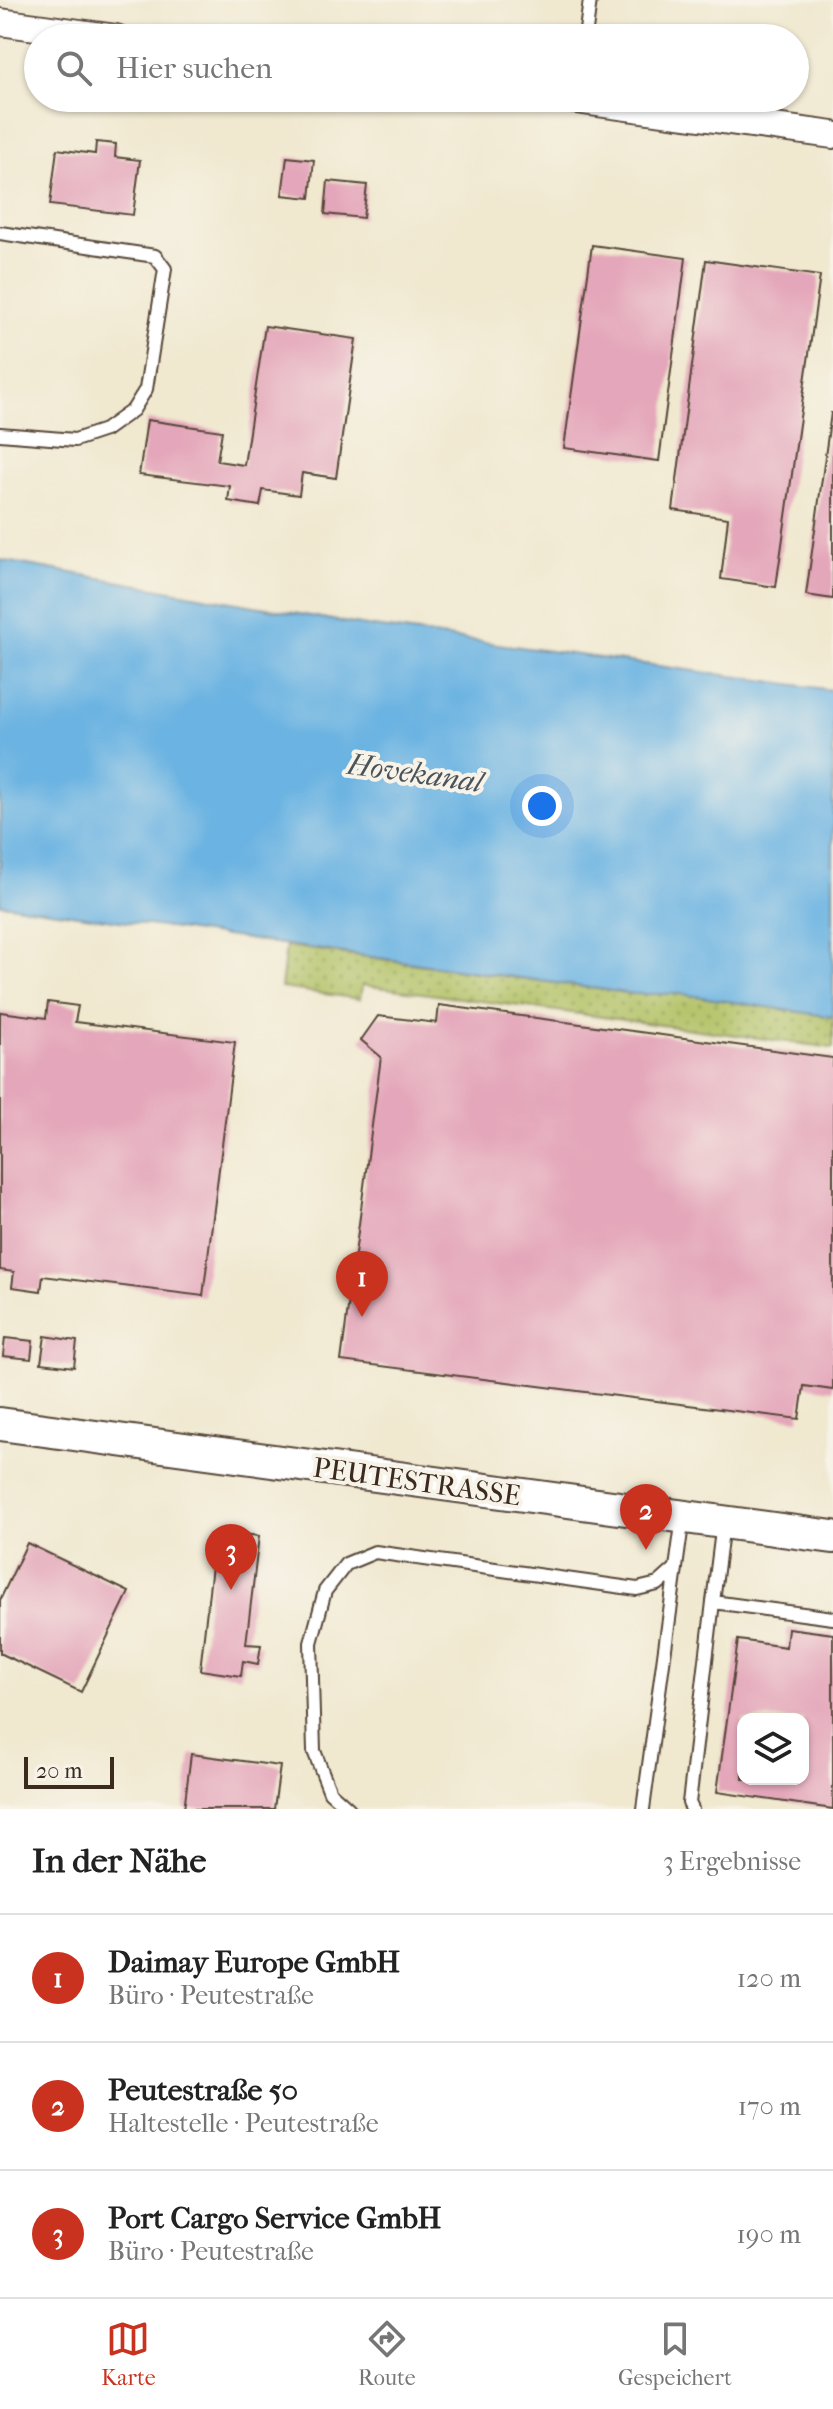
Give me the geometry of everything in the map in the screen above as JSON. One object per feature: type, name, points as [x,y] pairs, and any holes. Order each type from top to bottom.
[{"type":"street","points":[[0,22],[24,25]]},
{"type":"street","points":[[666,112],[833,135]]},
{"type":"street","name":"PEUTESTRASSE","points":[[0,1424],[833,1537]]},
{"type":"lane","points":[[587,24],[590,0]]},
{"type":"lane","points":[[0,233],[155,256],[165,269],[146,389],[133,410],[105,430],[75,440],[0,434]]},
{"type":"lane","points":[[643,1809],[683,1517]]},
{"type":"lane","points":[[692,1809],[689,1803],[723,1522]]},
{"type":"lane","points":[[349,1809],[330,1792],[314,1751],[311,1643],[325,1591],[346,1564],[375,1552],[637,1589],[658,1584],[676,1568]]},
{"type":"lane","points":[[713,1602],[833,1618]]},
{"type":"green space","points":[[286,946],[633,994],[681,994],[833,1017],[833,1048],[362,985],[360,999],[281,988]]},
{"type":"water","name":"Hovekanal","points":[[0,560],[360,625],[833,690],[833,1017],[681,994],[633,994],[0,904]]},
{"type":"building","points":[[96,142],[116,144],[115,157],[140,160],[133,215],[50,205],[57,149],[95,154]]},
{"type":"building","points":[[287,157],[314,160],[310,198],[282,195]]},
{"type":"building","points":[[328,181],[367,185],[363,218],[325,214]]},
{"type":"building","points":[[592,245],[686,258],[659,461],[564,448]]},
{"type":"building","points":[[706,260],[820,276],[776,587],[721,579],[728,518],[673,510]]},
{"type":"building","points":[[265,326],[356,339],[336,478],[302,473],[299,495],[263,490],[260,506],[228,501],[230,486],[139,475],[147,420],[222,431],[217,461],[244,465]]},
{"type":"building","points":[[833,413],[833,599],[806,595]]},
{"type":"building","points":[[48,1002],[78,1006],[75,1022],[235,1042],[203,1296],[43,1276],[41,1291],[12,1287],[14,1272],[0,1270],[0,1012],[46,1018]]},
{"type":"building","points":[[439,1005],[833,1058],[833,1390],[804,1386],[799,1419],[341,1361],[381,1057],[361,1040],[378,1016],[437,1023]]},
{"type":"building","points":[[45,1336],[77,1341],[74,1367],[41,1363]]},
{"type":"building","points":[[5,1338],[33,1341],[31,1359],[3,1356]]},
{"type":"building","points":[[216,1531],[259,1536],[246,1644],[261,1645],[258,1664],[243,1661],[241,1676],[200,1670]]},
{"type":"building","points":[[27,1543],[129,1592],[81,1692],[0,1653],[0,1600]]},
{"type":"building","points":[[788,1628],[833,1634],[833,1809],[717,1792],[738,1640],[786,1647]]},
{"type":"building","points":[[191,1754],[280,1766],[274,1809],[184,1809]]},
{"type":"place","name":"Daimay Europe GmbH","points":[[362,1317]]},
{"type":"place","name":"Peutestraße 50","points":[[646,1550]]},
{"type":"place","name":"Port Cargo Service GmbH","points":[[231,1590]]}]
